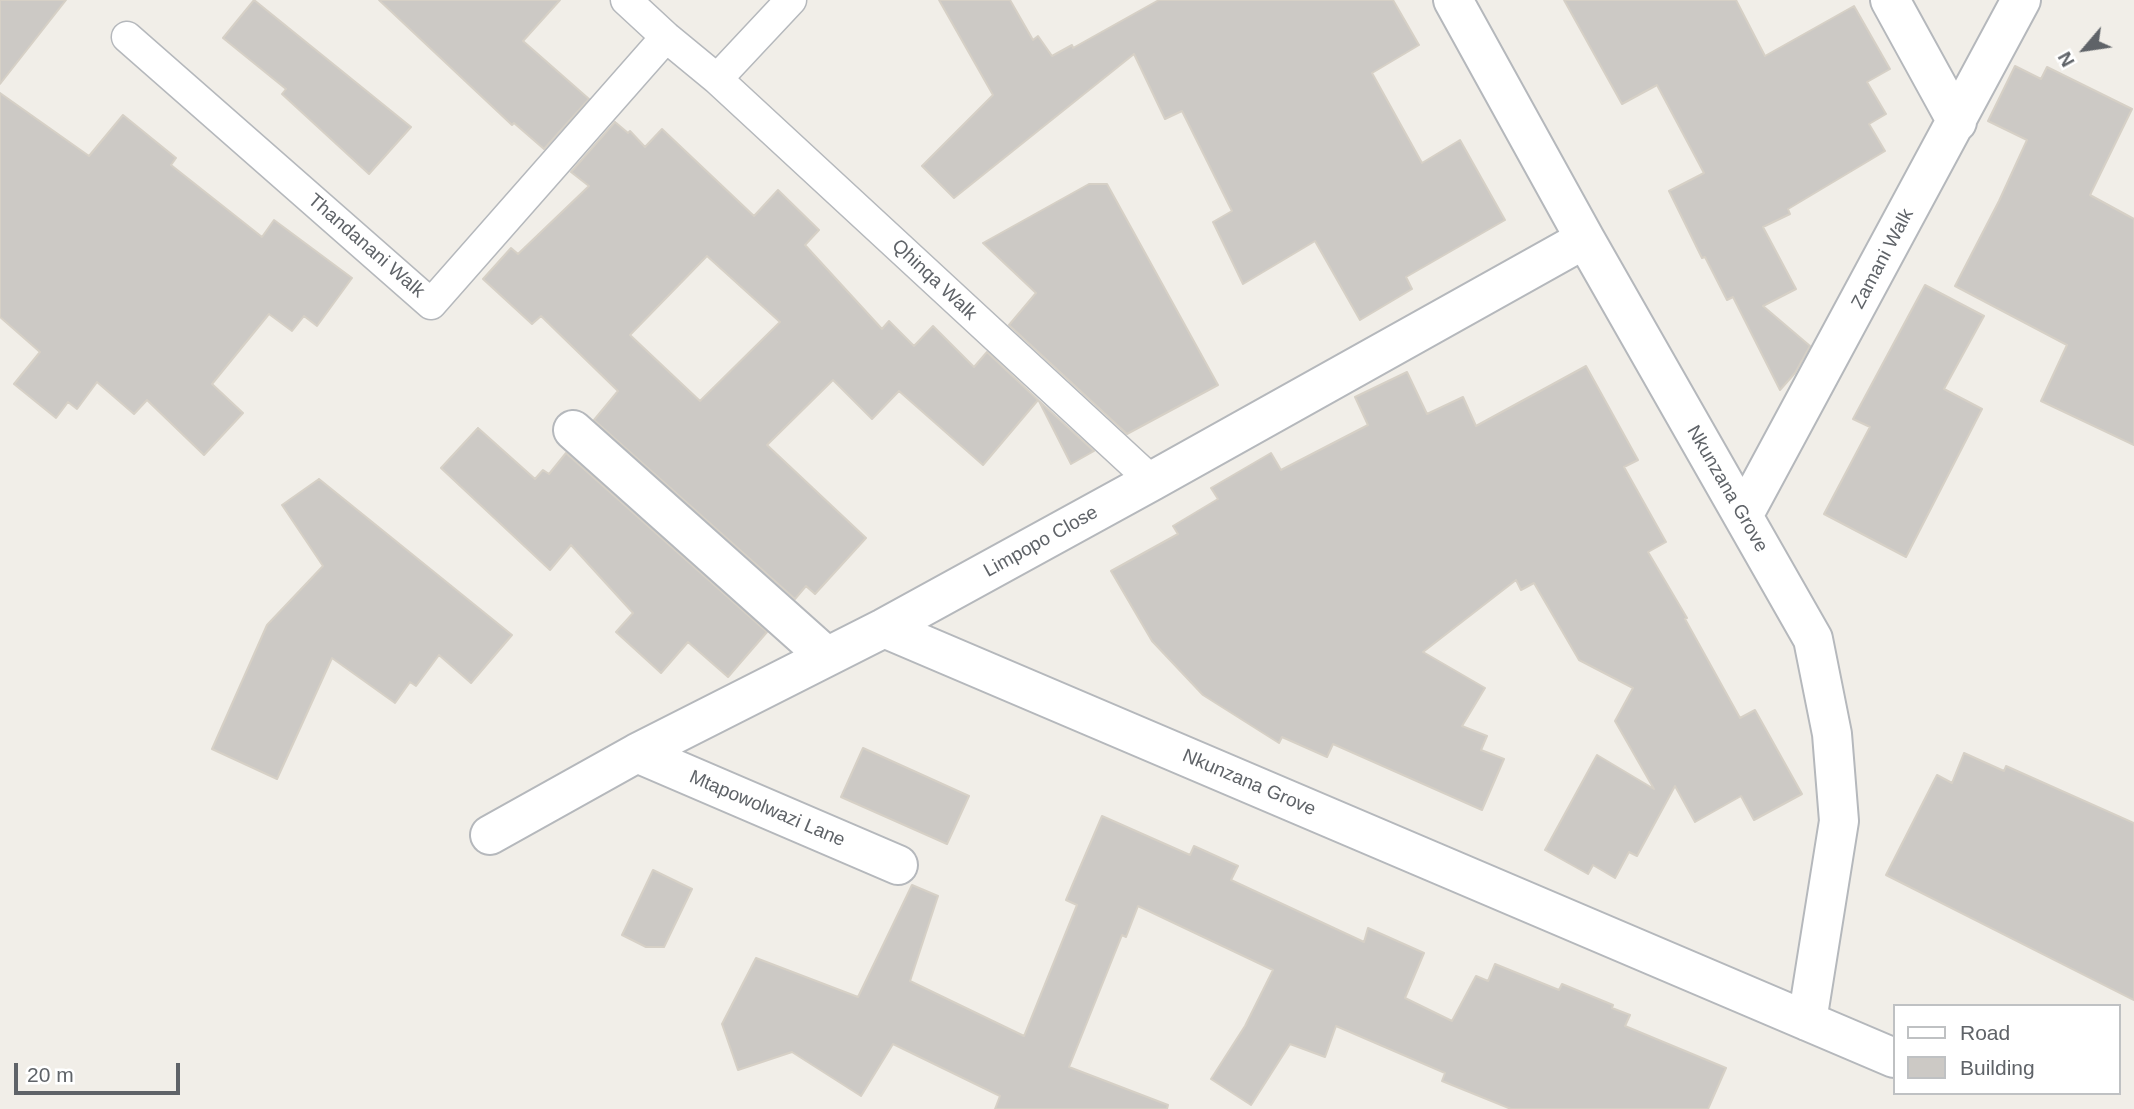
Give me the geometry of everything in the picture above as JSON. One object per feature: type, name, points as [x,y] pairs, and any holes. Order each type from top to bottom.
[{"type":"street","name":"Nkunzana Grove","points":[[1453,0],[1812,639],[1832,734],[1839,821],[1807,1021]]},
{"type":"street","points":[[1890,0],[1957,122]]},
{"type":"street","name":"Zamani Walk","points":[[1743,516],[2021,0]]},
{"type":"street","name":"Limpopo Close","points":[[490,835],[637,752],[884,628],[1585,239]]},
{"type":"street","points":[[573,430],[826,656]]},
{"type":"street","name":"Nkunzana Grove","points":[[884,628],[1892,1057]]},
{"type":"street","name":"Mtapowolwazi Lane","points":[[637,752],[898,865]]},
{"type":"lane","name":"Qhinqa Walk","points":[[626,0],[717,79],[1152,481]]},
{"type":"lane","points":[[717,79],[791,0]]},
{"type":"lane","name":"Thandanani Walk","points":[[127,37],[431,304],[666,37]]},
{"type":"building","points":[[0,0],[66,0],[0,84]]},
{"type":"building","points":[[254,0],[411,127],[369,174],[282,94],[286,89],[223,38]]},
{"type":"building","points":[[379,0],[560,0],[523,41],[589,99],[544,149],[514,123],[512,125]]},
{"type":"building","points":[[939,0],[1010,0],[1033,40],[1038,36],[1052,56],[1072,45],[1073,48],[1159,0],[1393,0],[1419,45],[1372,73],[1422,163],[1460,140],[1505,220],[1406,277],[1412,289],[1360,320],[1315,241],[1243,284],[1213,222],[1232,211],[1182,111],[1165,119],[1134,54],[954,198],[922,166],[993,95]]},
{"type":"building","points":[[1564,0],[1736,0],[1765,56],[1854,6],[1890,69],[1867,82],[1886,114],[1869,124],[1885,151],[1788,209],[1790,214],[1763,227],[1796,289],[1763,306],[1810,346],[1795,373],[1780,390],[1733,297],[1727,300],[1705,257],[1702,258],[1669,191],[1704,173],[1657,85],[1622,104]]},
{"type":"building","points":[[2015,66],[2041,79],[2047,67],[2132,109],[2090,195],[2134,219],[2134,445],[2041,401],[2067,345],[1955,286],[2027,140],[1988,121]]},
{"type":"building","points":[[0,93],[89,156],[123,115],[176,158],[171,165],[262,237],[274,220],[352,278],[317,326],[304,316],[292,331],[269,314],[212,384],[243,413],[204,455],[147,400],[134,414],[97,382],[77,409],[68,402],[56,418],[14,384],[40,352],[0,317]]},
{"type":"building","points":[[615,122],[628,133],[630,131],[645,147],[662,129],[754,216],[778,190],[819,230],[805,245],[882,329],[889,321],[914,346],[933,326],[974,367],[987,352],[1038,400],[983,465],[899,391],[872,419],[833,380],[767,445],[866,538],[815,594],[806,586],[795,599],[594,420],[618,391],[541,316],[532,324],[483,279],[511,248],[518,254],[589,186],[571,172]],"holes":[[[707,256],[780,322],[700,401],[630,335]]]},
{"type":"building","points":[[1089,184],[1107,184],[1218,385],[1127,434],[1009,325],[1036,293],[983,243]]},
{"type":"building","points":[[1925,285],[1984,316],[1944,389],[1982,409],[1906,557],[1824,514],[1870,427],[1853,419]]},
{"type":"building","points":[[1586,366],[1638,460],[1624,467],[1666,542],[1648,552],[1687,618],[1685,619],[1740,718],[1755,710],[1802,794],[1754,820],[1741,796],[1695,822],[1675,786],[1637,856],[1629,852],[1615,878],[1593,865],[1588,874],[1545,850],[1597,755],[1654,789],[1615,721],[1633,688],[1579,660],[1534,583],[1521,590],[1516,580],[1423,652],[1485,688],[1462,726],[1487,736],[1481,750],[1504,759],[1482,810],[1333,744],[1327,757],[1282,737],[1279,743],[1203,695],[1152,641],[1111,571],[1178,534],[1173,526],[1218,499],[1211,488],[1271,453],[1281,470],[1368,425],[1355,397],[1407,372],[1427,414],[1463,397],[1476,426]]},
{"type":"building","points":[[1039,401],[1094,451],[1071,464]]},
{"type":"building","points":[[478,428],[535,479],[543,470],[549,474],[566,453],[767,632],[728,677],[688,642],[661,673],[616,632],[633,613],[571,545],[550,570],[441,468]]},
{"type":"building","points":[[319,479],[512,635],[471,683],[439,655],[416,686],[410,682],[395,703],[332,658],[277,779],[212,749],[267,625],[323,566],[282,505]]},
{"type":"building","points":[[863,748],[969,796],[947,844],[841,797]]},
{"type":"building","points":[[1964,753],[2004,771],[2006,766],[2134,823],[2134,1000],[1886,875],[1937,775],[1952,783]]},
{"type":"building","points":[[1102,816],[1190,855],[1194,846],[1238,866],[1231,880],[1364,942],[1368,928],[1424,953],[1405,998],[1452,1021],[1476,976],[1488,981],[1495,964],[1559,990],[1562,984],[1613,1005],[1612,1008],[1630,1015],[1625,1026],[1726,1068],[1708,1109],[1511,1109],[1442,1081],[1445,1073],[1336,1026],[1325,1057],[1290,1044],[1251,1105],[1211,1079],[1245,1026],[1273,970],[1138,906],[1126,937],[1122,935],[1069,1067],[1168,1105],[1167,1109],[995,1109],[1000,1096],[893,1044],[861,1096],[792,1052],[738,1070],[722,1024],[756,958],[858,997],[912,885],[938,896],[910,981],[1024,1036],[1077,905],[1066,900]]},
{"type":"building","points":[[653,870],[692,889],[664,947],[646,947],[622,935]]}]
